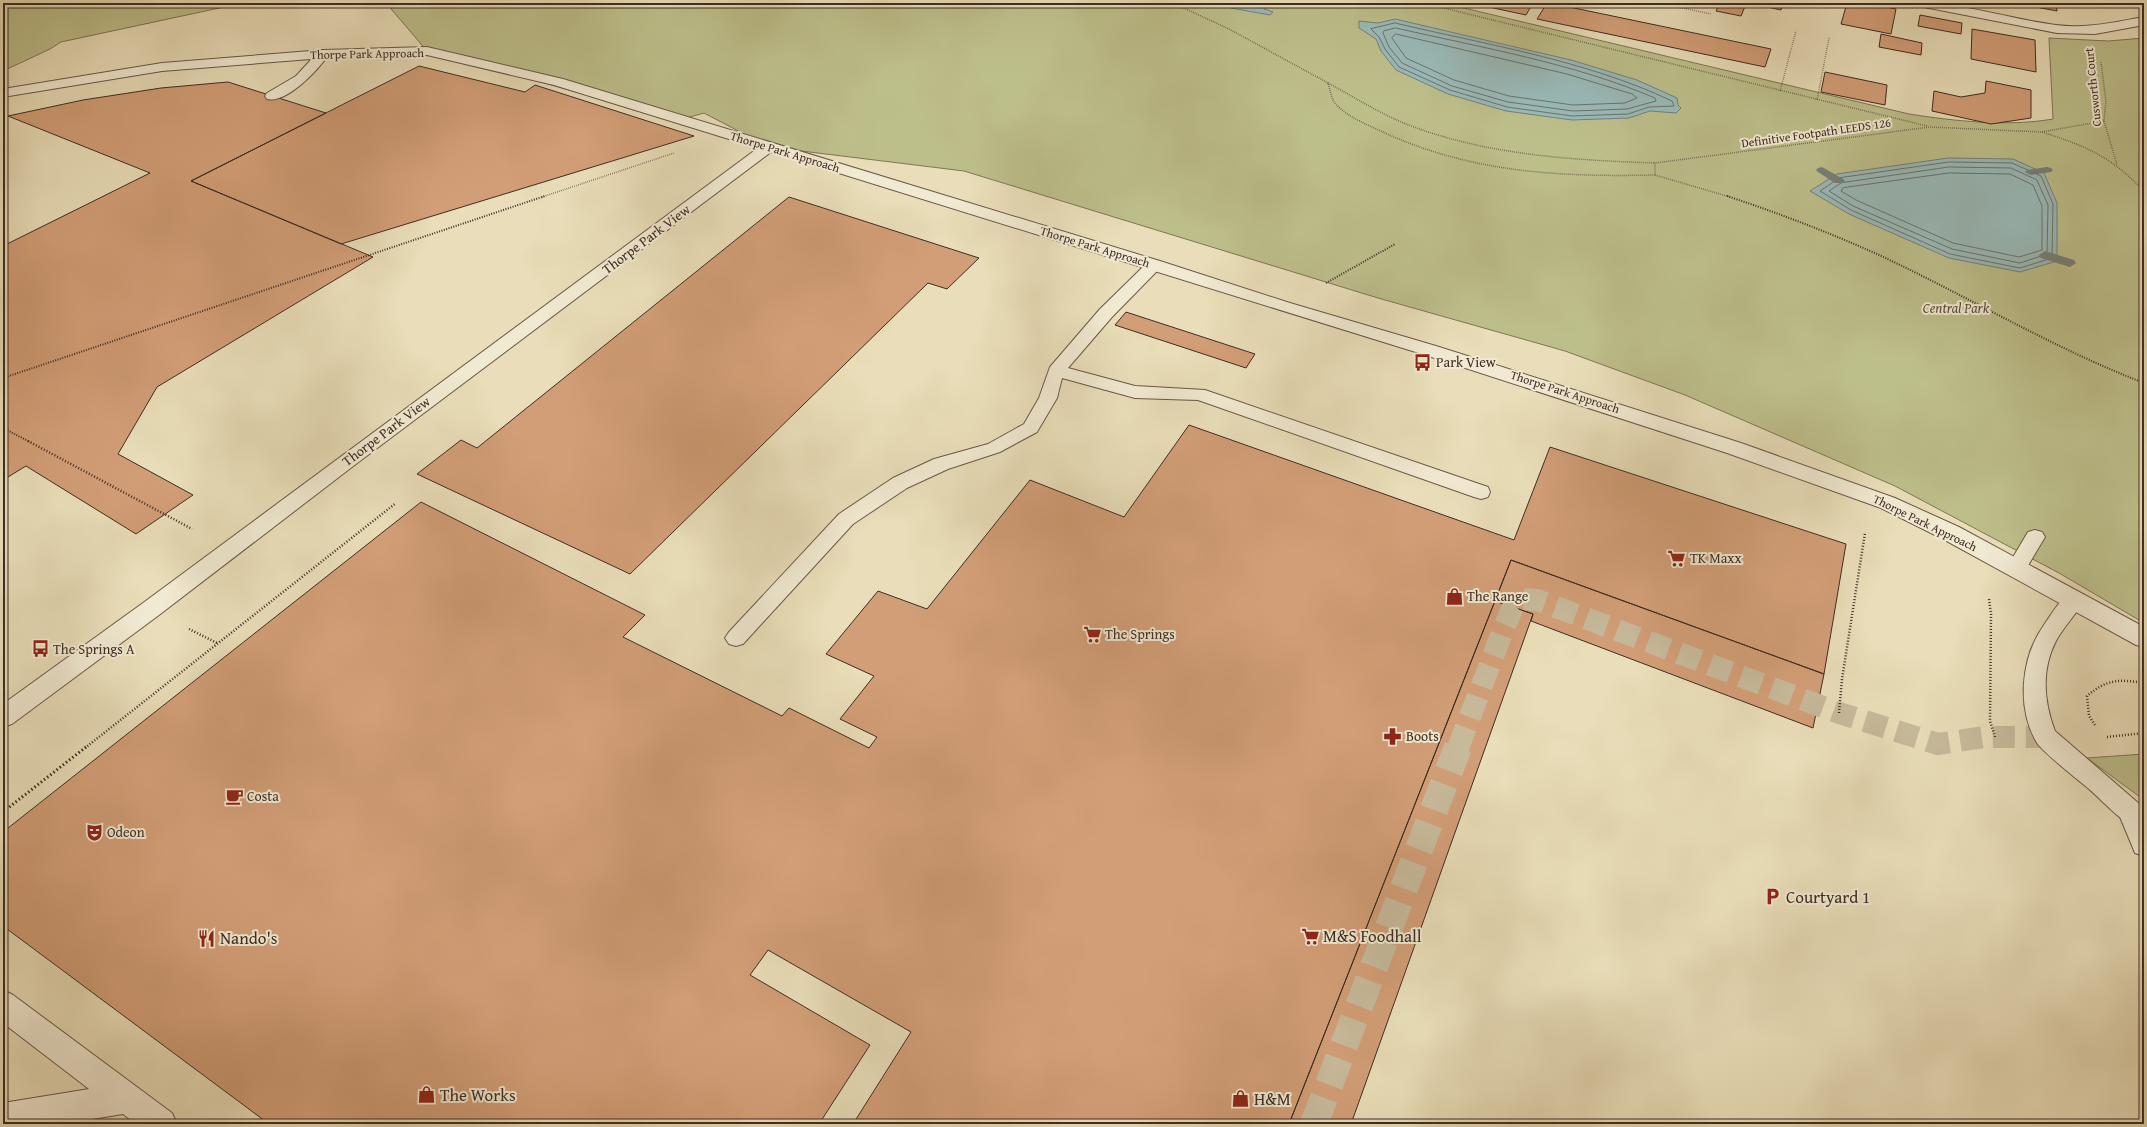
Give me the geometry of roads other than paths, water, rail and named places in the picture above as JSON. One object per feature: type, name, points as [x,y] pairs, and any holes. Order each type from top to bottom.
[{"type":"street","points":[[1924,3],[2057,29],[2095,30],[2144,21]]},
{"type":"street","points":[[2139,3],[2144,6]]},
{"type":"street","name":"Thorpe Park Approach","points":[[3,93],[162,67],[323,54],[427,52],[558,82],[1608,406],[1888,503],[1951,534],[2144,638]]},
{"type":"street","name":"Thorpe Park View","points":[[3,717],[151,609],[351,457],[769,147]]},
{"type":"street","points":[[2137,816],[2144,844]]},
{"type":"street","points":[[3,1005],[161,1124]]},
{"type":"street","points":[[3,1118],[127,1098]]},
{"type":"lane","points":[[272,96],[292,85],[310,72],[323,54]]},
{"type":"lane","points":[[736,638],[846,519],[900,484],[941,464],[994,448],[1031,428],[1048,398],[1056,371],[1106,312],[1154,265]]},
{"type":"lane","points":[[1056,371],[1135,392],[1199,394],[1481,492]]},
{"type":"lane","points":[[2016,569],[2035,537]]},
{"type":"lane","points":[[2074,600],[2047,637],[2038,660],[2034,696],[2038,714],[2046,737],[2137,816]]},
{"type":"water","points":[[1218,3],[1265,3],[1266,5],[1264,9],[1273,12],[1270,15],[1231,8]]},
{"type":"water","points":[[1395,19],[1571,60],[1637,80],[1677,98],[1678,105],[1681,108],[1676,113],[1650,111],[1629,118],[1572,120],[1506,111],[1448,94],[1396,70],[1381,51],[1376,39],[1359,28],[1359,21],[1378,23]]},
{"type":"water","points":[[1948,158],[2013,159],[2044,173],[2057,203],[2057,261],[2020,272],[1949,258],[1849,214],[1810,191],[1837,174]]},
{"type":"waterway","points":[[1822,170],[1839,181]]},
{"type":"waterway","points":[[2031,172],[2047,170]]},
{"type":"waterway","points":[[2045,255],[2070,263]]},
{"type":"tunnel","points":[[1458,748],[1505,625],[1513,607],[1522,599],[1537,600],[1839,713],[1938,744],[1985,737],[2046,737]]},
{"type":"tunnel","points":[[1314,1124],[1458,747]]},
{"type":"place","name":"Park View","points":[[1423,362]]},
{"type":"place","name":"TK Maxx","points":[[1677,558]]},
{"type":"place","name":"The Range","points":[[1454,596]]},
{"type":"place","name":"The Springs","points":[[1092,634]]},
{"type":"place","name":"The Springs A","points":[[40,649]]},
{"type":"place","name":"Boots","points":[[1393,736]]},
{"type":"place","name":"Costa","points":[[234,796]]},
{"type":"place","name":"Odeon","points":[[94,832]]},
{"type":"place","name":"Courtyard 1","points":[[1773,897]]},
{"type":"place","name":"M&S Foodhall","points":[[1310,936]]},
{"type":"place","name":"Nando's","points":[[207,938]]},
{"type":"place","name":"The Works","points":[[427,1095]]},
{"type":"place","name":"H&M","points":[[1241,1099]]},
{"type":"park label","name":"Central Park","points":[[1956,308]]}]
